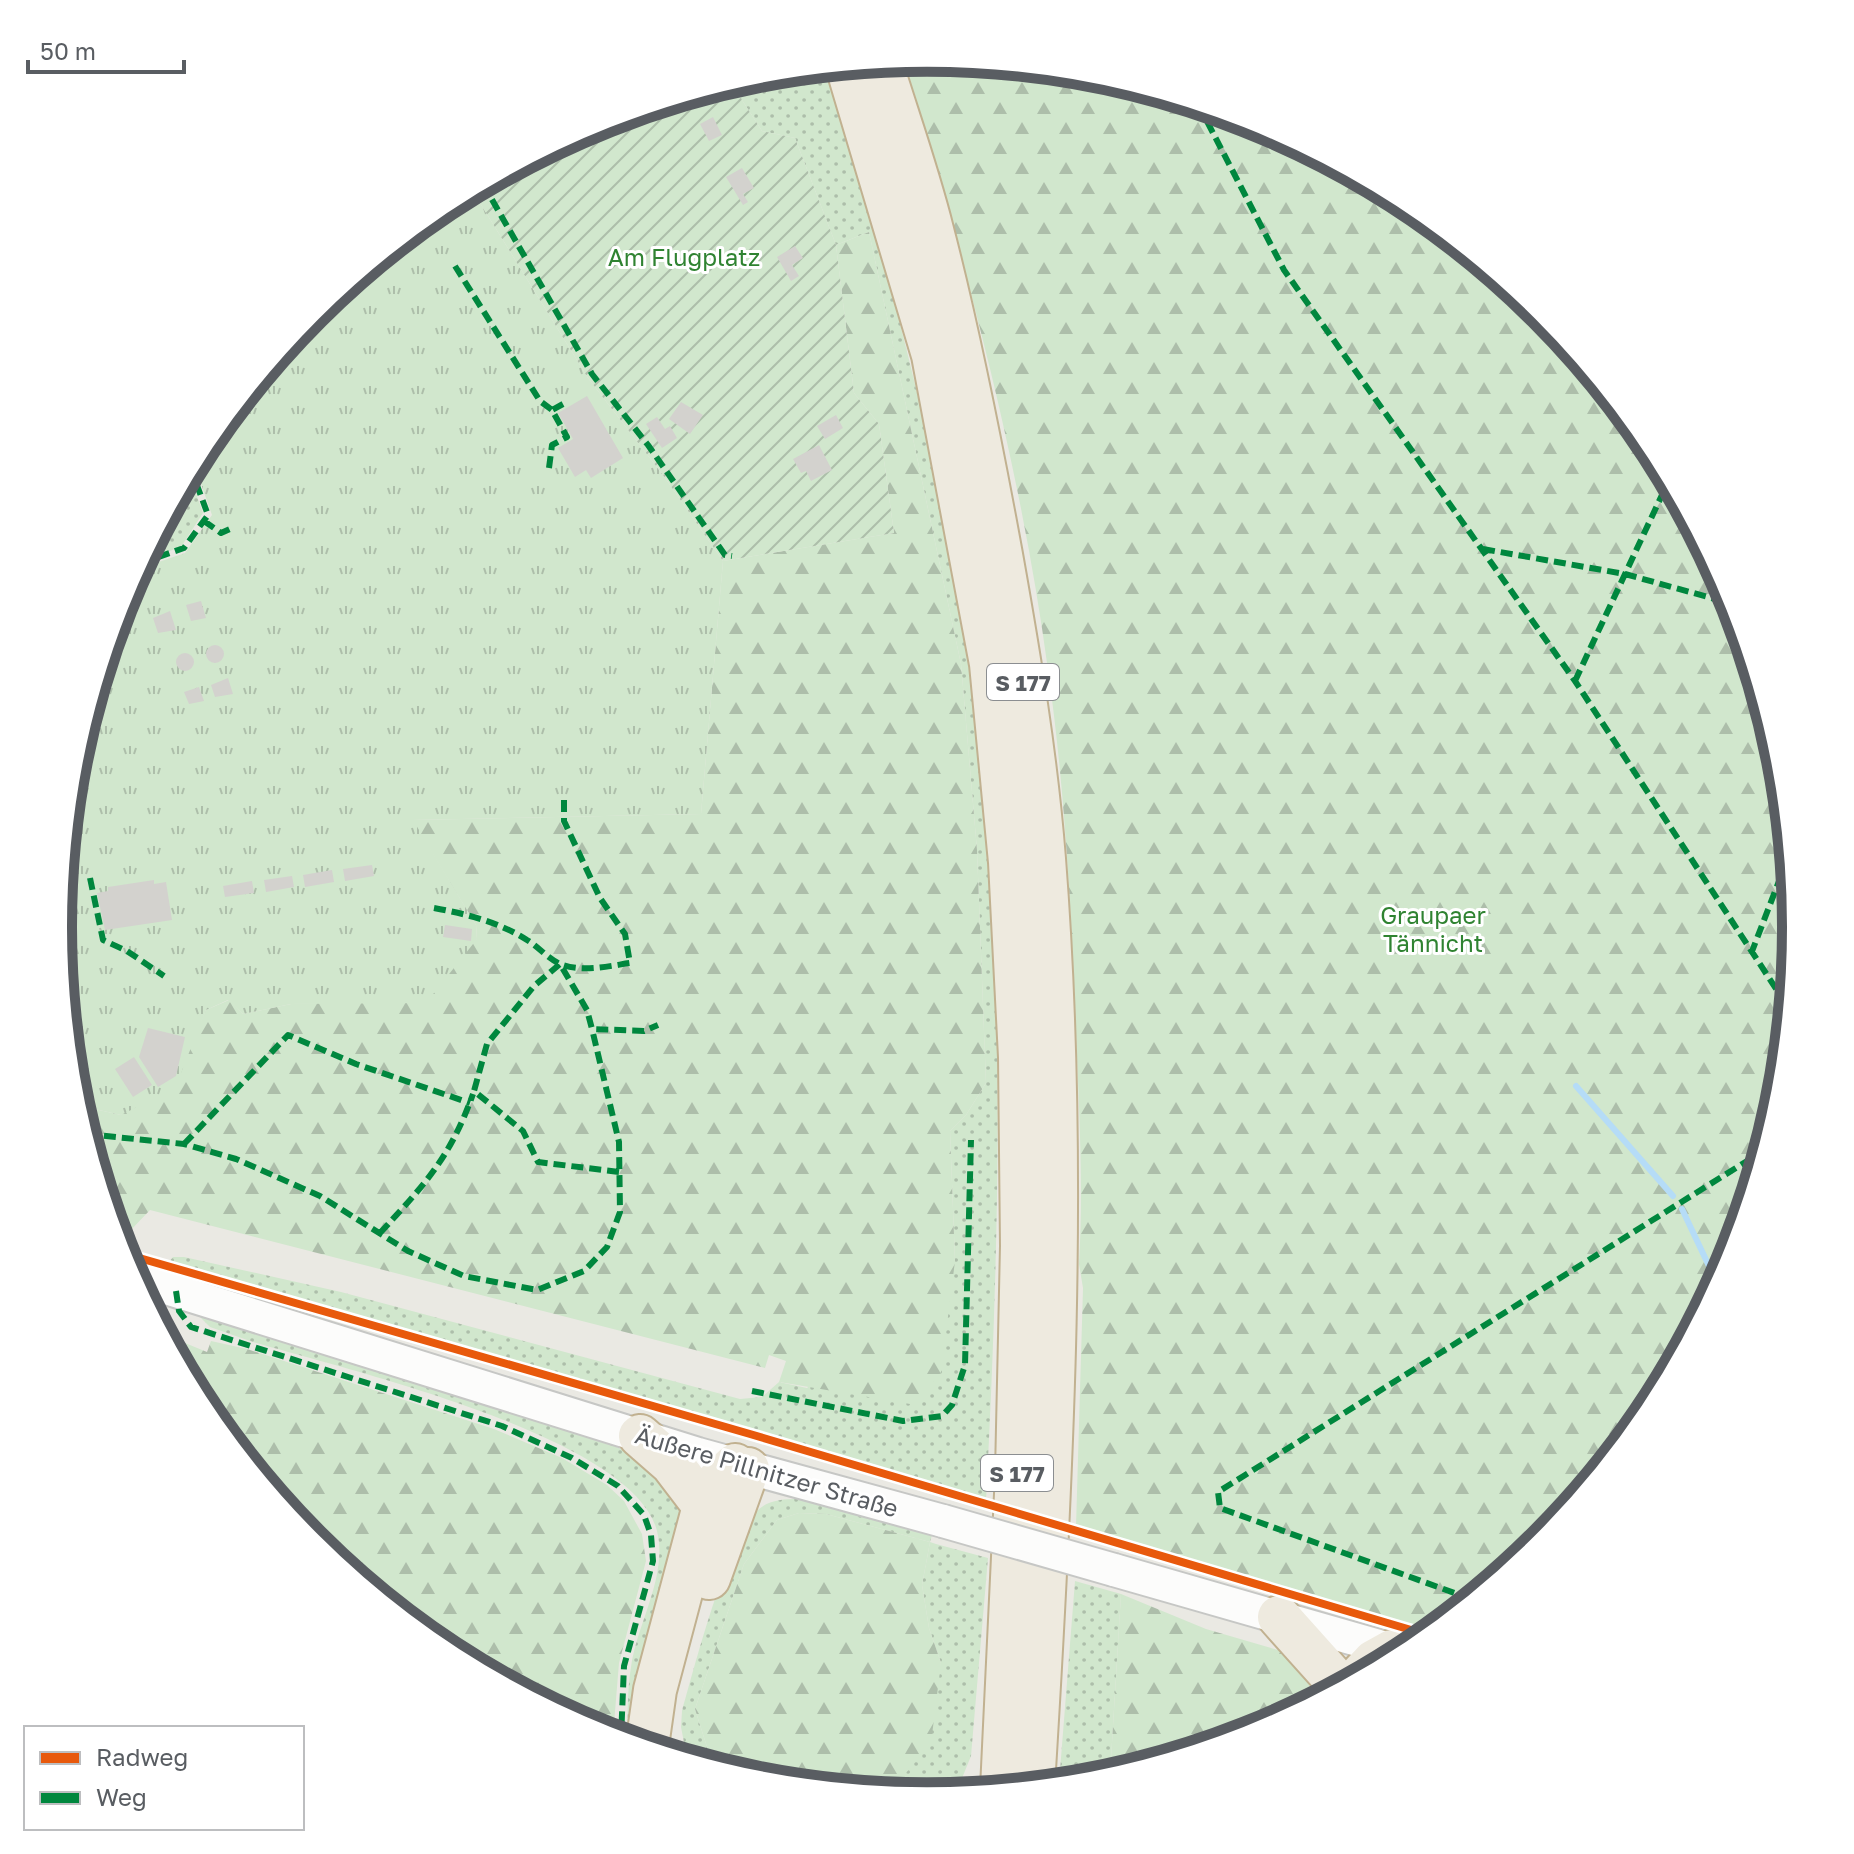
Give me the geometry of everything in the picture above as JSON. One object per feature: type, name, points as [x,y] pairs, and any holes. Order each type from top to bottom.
[{"type":"highway","name":"S 177","points":[[884,74],[931,225],[971,395],[1022,669],[1044,857],[1054,1064],[1055,1317],[1052,1491],[1034,1775]]},
{"type":"highway","name":"S 177","points":[[850,76],[933,355],[991,664],[1010,862],[1020,1057],[1022,1246],[1002,1778]]},
{"type":"highway","points":[[640,1436],[672,1464],[704,1506]]},
{"type":"highway","points":[[648,1736],[655,1690],[704,1506],[717,1482],[742,1467]]},
{"type":"highway","points":[[672,1743],[671,1710],[679,1672],[742,1467]]},
{"type":"highway","points":[[1279,1617],[1332,1679]]},
{"type":"highway","points":[[976,1780],[1006,1700]]},
{"type":"main road","name":"Äußere Pillnitzer Straße","points":[[150,1283],[742,1467],[1279,1617],[1381,1651]]},
{"type":"green space","name":"Graupaer Tännicht","points":[[908,73],[1039,79],[1148,101],[1254,137],[1354,187],[1402,216],[1491,284],[1570,363],[1638,452],[1667,500],[1694,549],[1737,652],[1766,760],[1775,815],[1782,927],[1775,1039],[1766,1094],[1737,1202],[1694,1305],[1638,1402],[1605,1447],[1532,1532],[1491,1570],[1417,1627],[1076,1526],[1083,1288],[1079,1264],[1080,1135],[1071,922],[1058,754],[1048,670],[1022,515],[988,362]]},
{"type":"green space","points":[[829,78],[871,216],[911,366],[958,595],[982,774],[995,982],[997,1190],[986,1501],[753,1430],[168,1263],[173,1257],[184,1257],[341,1292],[740,1399],[762,1397],[779,1382],[807,1388],[955,1261],[950,1131],[966,1115],[986,1083],[977,850],[961,664],[869,232],[836,245],[795,138],[762,131],[738,93]]},
{"type":"green space","name":"Am Flugplatz","points":[[738,93],[762,131],[795,138],[836,245],[854,393],[879,424],[894,533],[723,561],[663,475],[588,378],[478,200],[549,160],[600,137],[652,117]]},
{"type":"green space","points":[[478,200],[588,378],[663,475],[723,561],[701,814],[413,820],[476,925],[477,939],[426,1003],[291,1004],[243,1014],[228,1000],[206,1010],[175,1088],[121,1115],[91,1108],[79,1039],[72,927],[79,815],[101,706],[137,600],[153,564],[185,553],[212,515],[199,479],[216,452],[284,363],[363,284],[452,216]]},
{"type":"green space","points":[[869,232],[961,664],[977,850],[986,1083],[966,1115],[950,1131],[955,1261],[941,1372],[916,1405],[779,1382],[786,1361],[769,1355],[765,1368],[150,1210],[129,1233],[117,1202],[91,1108],[121,1115],[196,1032],[206,1010],[229,1000],[243,1014],[291,1004],[345,1002],[477,939],[476,925],[412,820],[701,814],[723,561],[894,533],[879,424],[854,393],[836,245]]},
{"type":"green space","points":[[194,488],[203,513],[181,547],[157,555]]},
{"type":"green space","points":[[194,1311],[556,1420],[661,1467],[686,1502],[630,1728],[627,1727],[631,1667],[655,1582],[659,1548],[657,1531],[636,1496],[596,1465],[541,1436],[478,1410],[210,1327]]},
{"type":"green space","points":[[178,1338],[207,1352],[211,1341],[247,1349],[494,1429],[562,1458],[607,1485],[624,1501],[642,1534],[646,1561],[619,1663],[614,1722],[549,1694],[499,1667],[407,1605],[322,1532],[284,1491],[216,1402]]},
{"type":"green space","points":[[806,1499],[830,1503],[932,1535],[930,1542],[826,1514],[799,1513],[777,1520],[744,1564],[695,1709],[709,1754],[685,1747],[682,1711],[724,1573],[747,1523],[764,1505],[781,1500]]},
{"type":"green space","points":[[799,1513],[826,1514],[930,1542],[922,1585],[929,1628],[941,1663],[931,1743],[899,1781],[815,1775],[709,1754],[695,1709],[744,1564],[777,1520]]},
{"type":"green space","points":[[930,1542],[988,1558],[971,1756],[961,1781],[898,1781],[941,1663],[929,1628],[922,1585]]},
{"type":"green space","points":[[1075,1581],[1121,1594],[1111,1762],[1060,1772]]},
{"type":"green space","points":[[1121,1594],[1206,1629],[1295,1655],[1310,1664],[1309,1692],[1305,1694],[1202,1737],[1111,1762]]},
{"type":"building","points":[[713,117],[722,135],[709,141],[700,124]]},
{"type":"building","points":[[742,168],[754,188],[743,194],[748,202],[743,205],[726,177]]},
{"type":"building","points":[[795,246],[803,258],[792,265],[799,276],[791,281],[777,257]]},
{"type":"building","points":[[587,396],[623,458],[591,478],[586,470],[575,477],[558,448],[573,439],[558,413]]},
{"type":"building","points":[[681,402],[703,415],[690,434],[669,419]]},
{"type":"building","points":[[836,415],[843,428],[825,439],[817,426]]},
{"type":"building","points":[[657,417],[665,429],[670,426],[677,438],[662,448],[646,424]]},
{"type":"building","points":[[819,445],[832,470],[811,481],[806,471],[801,473],[793,459]]},
{"type":"building","points":[[201,601],[206,618],[191,621],[186,605]]},
{"type":"building","points":[[170,611],[176,630],[158,633],[153,618]]},
{"type":"building","points":[[215,645],[224,654],[215,663],[206,654]]},
{"type":"building","points":[[185,653],[194,662],[185,671],[176,662]]},
{"type":"building","points":[[228,678],[233,694],[215,697],[211,685]]},
{"type":"building","points":[[199,687],[204,701],[189,704],[184,692]]},
{"type":"building","points":[[372,865],[374,876],[345,881],[343,869]]},
{"type":"building","points":[[332,870],[334,882],[305,887],[303,875]]},
{"type":"building","points":[[292,876],[294,887],[266,892],[264,880]]},
{"type":"building","points":[[154,880],[154,884],[166,882],[172,920],[105,930],[97,893],[108,891],[108,887]]},
{"type":"building","points":[[252,881],[254,893],[225,897],[223,886]]},
{"type":"building","points":[[445,925],[472,929],[471,941],[443,937]]},
{"type":"building","points":[[148,1028],[185,1037],[176,1076],[158,1087],[139,1057]]},
{"type":"building","points":[[134,1057],[152,1085],[133,1097],[115,1069]]},
{"type":"waterway","points":[[1576,1086],[1673,1196]]},
{"type":"waterway","points":[[1682,1209],[1710,1269]]},
{"type":"marked path","points":[[1205,118],[1284,270],[1575,681],[1779,993]]},
{"type":"marked path","points":[[489,194],[592,374],[648,445],[725,555],[732,556]]},
{"type":"marked path","points":[[455,266],[540,401],[552,410]]},
{"type":"marked path","points":[[549,468],[552,445],[567,437],[552,410],[563,404]]},
{"type":"marked path","points":[[156,558],[184,548],[208,515],[196,484]]},
{"type":"marked path","points":[[1575,681],[1663,493]]},
{"type":"marked path","points":[[204,521],[221,533],[232,528]]},
{"type":"marked path","points":[[1483,549],[1625,574],[1717,599]]},
{"type":"marked path","points":[[434,908],[505,928],[563,965],[588,968],[630,963],[625,934],[600,898],[564,821],[564,799]]},
{"type":"marked path","points":[[90,878],[103,940],[127,951],[164,976]]},
{"type":"marked path","points":[[1751,954],[1780,878]]},
{"type":"marked path","points":[[619,1172],[538,1162],[523,1131],[474,1091],[487,1044],[534,986],[560,964],[587,1010],[592,1029],[644,1031],[658,1025]]},
{"type":"marked path","points":[[98,1135],[184,1144],[236,1159],[320,1196],[408,1251],[464,1276],[537,1290],[584,1271],[607,1247],[620,1212],[619,1142],[592,1029]]},
{"type":"marked path","points":[[184,1144],[288,1035],[356,1064],[470,1103]]},
{"type":"marked path","points":[[380,1233],[435,1169],[455,1136],[473,1094]]},
{"type":"marked path","points":[[752,1391],[903,1421],[942,1416],[952,1405],[965,1365],[971,1140]]},
{"type":"marked path","points":[[1460,1595],[1220,1508],[1218,1492],[1750,1159]]},
{"type":"marked path","points":[[176,1291],[179,1311],[191,1327],[502,1426],[572,1458],[618,1486],[644,1515],[651,1535],[653,1561],[624,1666],[622,1725]]},
{"type":"cycle path","points":[[139,1258],[750,1434],[1412,1630]]}]
